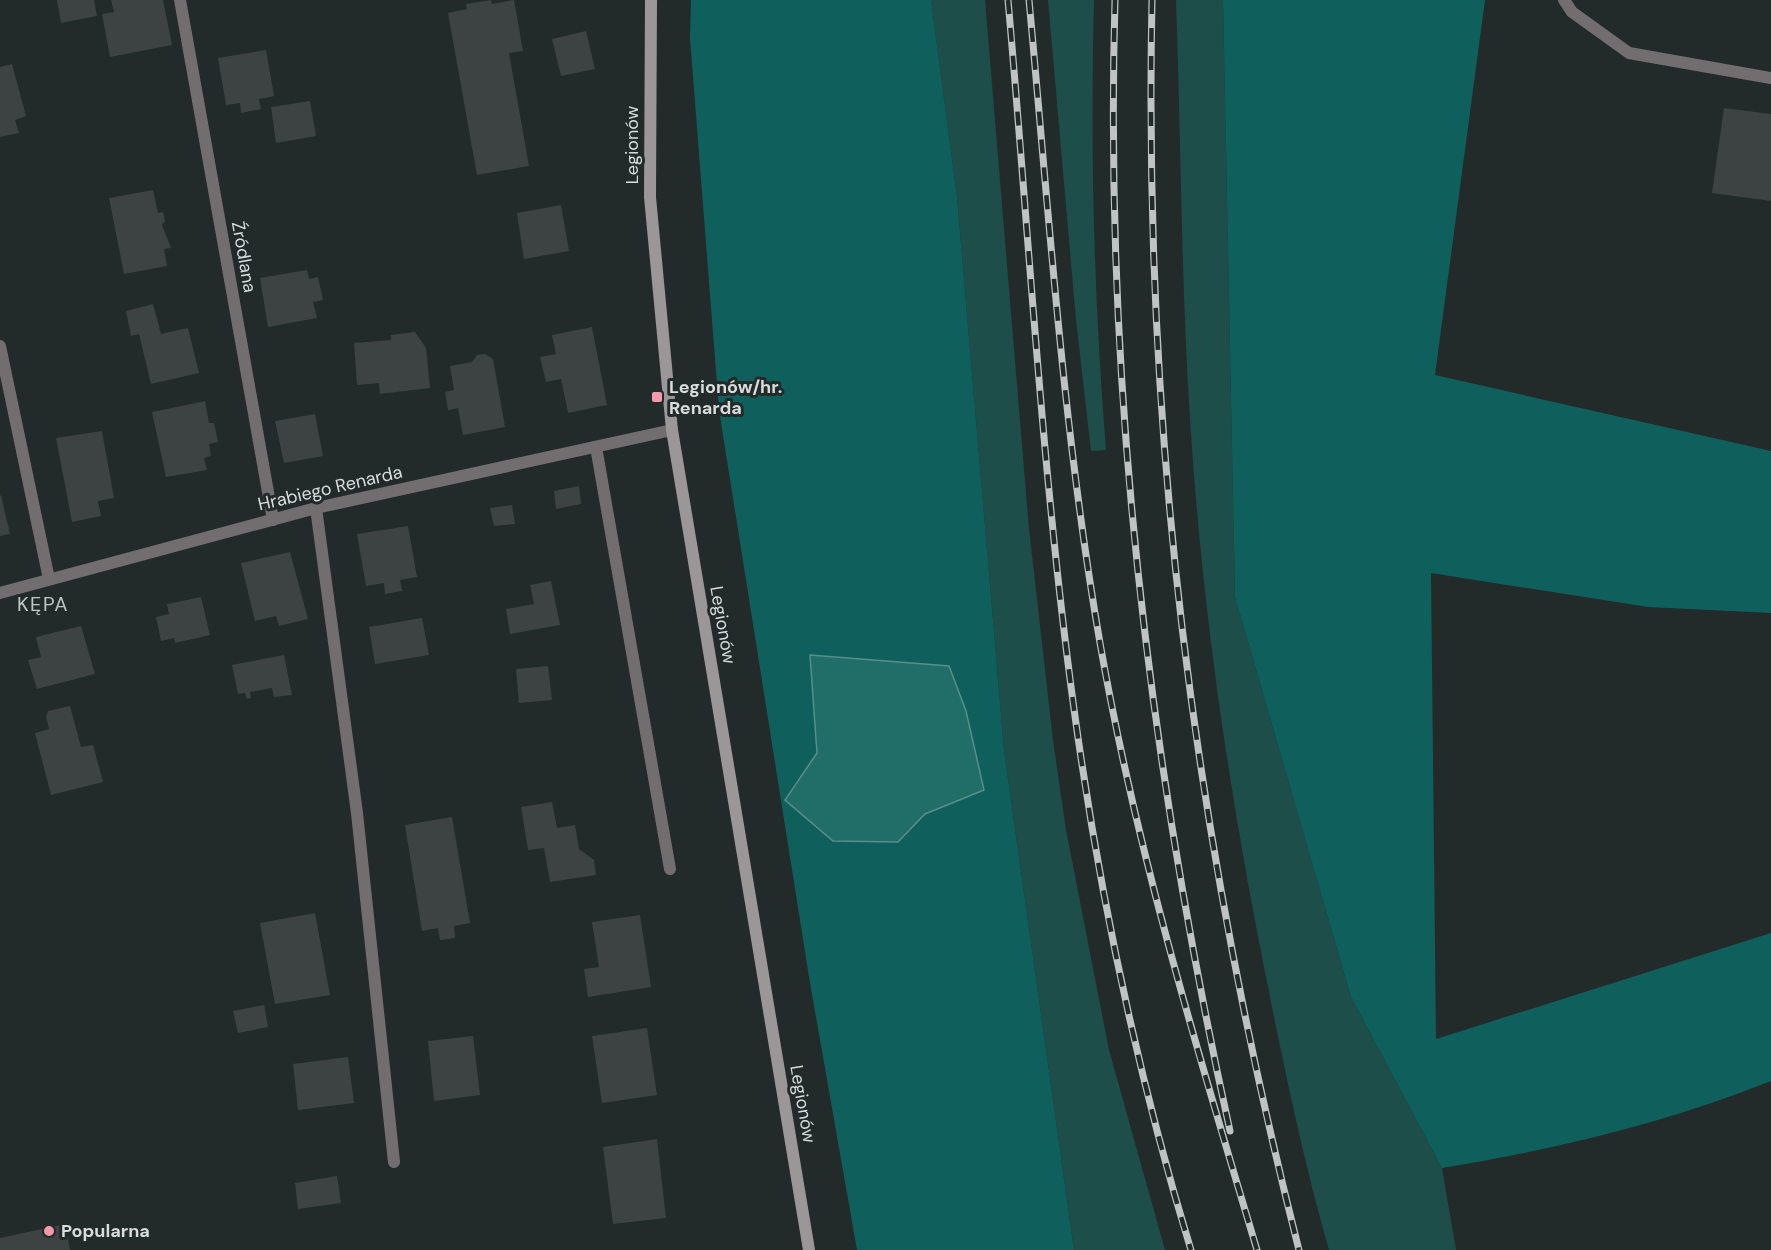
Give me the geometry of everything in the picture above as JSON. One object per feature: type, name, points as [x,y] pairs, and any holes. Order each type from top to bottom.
[{"type":"street","name":"Źródlana","points":[[180,0],[273,520]]},
{"type":"street","name":"Legionów","points":[[651,0],[650,197],[672,430],[809,1250]]},
{"type":"street","points":[[1564,0],[1572,12],[1629,53],[1771,78]]},
{"type":"street","points":[[0,346],[49,579]]},
{"type":"street","name":"Hrabiego Renarda","points":[[0,592],[316,508],[672,430]]},
{"type":"street","points":[[596,447],[670,868]]},
{"type":"street","points":[[316,508],[357,813],[394,1162]]},
{"type":"shaded area","points":[[691,0],[931,0],[957,197],[1004,750],[1074,1250],[857,1250],[810,983],[719,410],[690,38]]},
{"type":"shaded area","points":[[931,0],[985,0],[1029,529],[1053,740],[1066,830],[1109,1050],[1165,1250],[1074,1250],[1004,750],[957,197]]},
{"type":"shaded area","points":[[1048,0],[1094,0],[1092,112],[1094,225],[1098,338],[1106,450],[1091,451],[1076,320]]},
{"type":"shaded area","points":[[1176,0],[1223,0],[1235,597],[1351,997],[1442,1168],[1456,1250],[1329,1250],[1297,1124],[1243,853],[1220,709],[1202,564],[1187,367]]},
{"type":"shaded area","points":[[1223,0],[1485,0],[1435,375],[1771,451],[1771,613],[1648,607],[1431,573],[1436,1039],[1771,933],[1771,1081],[1691,1110],[1609,1134],[1525,1153],[1442,1168],[1351,997],[1235,597]]},
{"type":"shaded area","points":[[810,655],[949,666],[966,711],[984,790],[925,814],[898,842],[833,841],[785,800],[817,753]]},
{"type":"building","points":[[57,0],[94,0],[97,16],[61,23]]},
{"type":"building","points":[[111,0],[163,0],[172,45],[110,57],[102,14],[114,12]]},
{"type":"building","points":[[491,0],[492,4],[514,0],[523,51],[509,53],[529,166],[477,175],[448,13],[467,9],[466,4]]},
{"type":"building","points":[[586,31],[595,69],[561,76],[552,39]]},
{"type":"building","points":[[266,50],[274,96],[259,99],[261,109],[241,113],[240,103],[226,105],[218,58]]},
{"type":"building","points":[[12,64],[26,116],[15,120],[19,133],[0,137],[0,67]]},
{"type":"building","points":[[310,101],[316,136],[276,143],[271,107]]},
{"type":"building","points":[[1724,108],[1771,114],[1771,201],[1712,193]]},
{"type":"building","points":[[153,190],[158,213],[163,212],[165,221],[162,225],[171,248],[164,249],[167,266],[124,274],[109,198]]},
{"type":"building","points":[[561,205],[569,251],[524,259],[517,213]]},
{"type":"building","points":[[307,270],[309,279],[318,277],[323,300],[313,302],[317,318],[268,327],[260,278]]},
{"type":"building","points":[[153,304],[161,334],[188,328],[199,373],[151,384],[139,334],[131,336],[126,311]]},
{"type":"building","points":[[592,327],[607,405],[568,413],[561,379],[546,382],[540,357],[556,354],[552,335]]},
{"type":"building","points":[[415,332],[426,348],[430,388],[380,394],[379,383],[357,385],[354,343],[391,340],[391,335]]},
{"type":"building","points":[[485,354],[493,359],[505,427],[463,435],[458,408],[448,410],[445,392],[454,390],[450,366],[472,362],[477,355]]},
{"type":"building","points":[[205,401],[209,423],[214,423],[218,442],[209,444],[211,456],[204,458],[207,470],[166,477],[152,412]]},
{"type":"building","points":[[315,414],[323,456],[284,463],[275,421]]},
{"type":"building","points":[[102,431],[114,498],[98,501],[101,516],[72,522],[56,438]]},
{"type":"building","points":[[579,486],[581,504],[556,509],[554,491]]},
{"type":"building","points":[[0,496],[10,534],[0,536]]},
{"type":"building","points":[[512,505],[515,524],[494,526],[490,508]]},
{"type":"building","points":[[408,526],[417,577],[400,580],[402,591],[385,594],[384,583],[366,586],[357,534]]},
{"type":"building","points":[[290,552],[308,619],[279,626],[276,616],[255,621],[241,563]]},
{"type":"building","points":[[551,581],[560,625],[510,634],[506,609],[534,604],[530,585]]},
{"type":"building","points":[[201,597],[210,635],[175,643],[174,638],[161,641],[156,617],[169,614],[167,604]]},
{"type":"building","points":[[422,618],[429,655],[375,664],[369,627]]},
{"type":"building","points":[[81,626],[95,674],[37,689],[28,660],[41,657],[36,637]]},
{"type":"building","points":[[284,655],[292,695],[274,697],[272,688],[250,692],[251,698],[247,699],[245,693],[238,694],[232,665]]},
{"type":"building","points":[[548,666],[552,700],[519,703],[516,669]]},
{"type":"building","points":[[70,706],[81,747],[93,745],[103,782],[51,795],[35,733],[49,729],[46,717],[48,711]]},
{"type":"building","points":[[552,802],[557,828],[575,825],[579,849],[594,860],[596,875],[550,882],[544,848],[528,850],[521,807]]},
{"type":"building","points":[[452,817],[470,923],[454,926],[455,938],[440,940],[438,928],[422,931],[405,825]]},
{"type":"building","points":[[315,913],[330,995],[275,1004],[260,923]]},
{"type":"building","points":[[640,915],[651,987],[588,997],[584,969],[599,967],[592,922]]},
{"type":"building","points":[[264,1005],[268,1027],[238,1033],[233,1011]]},
{"type":"building","points":[[647,1028],[657,1095],[602,1103],[592,1036]]},
{"type":"building","points":[[473,1036],[480,1095],[434,1101],[428,1041]]},
{"type":"building","points":[[348,1057],[354,1103],[298,1110],[293,1064]]},
{"type":"building","points":[[657,1139],[666,1218],[613,1224],[603,1147]]},
{"type":"building","points":[[337,1176],[341,1203],[298,1209],[295,1183]]},
{"type":"building","name":"Popularna","points":[[65,1224],[70,1250],[0,1250],[0,1238]]},
{"type":"railway","points":[[1008,0],[1053,532],[1084,778],[1108,914],[1137,1050],[1171,1184],[1191,1250]]},
{"type":"railway","points":[[1029,0],[1050,242],[1067,403],[1076,483],[1100,643],[1131,797],[1150,873],[1190,1024],[1257,1250]]},
{"type":"railway","points":[[1115,0],[1113,143],[1117,285],[1125,427],[1138,569],[1155,710],[1176,851],[1201,991],[1230,1131]]},
{"type":"railway","points":[[1152,0],[1151,160],[1156,318],[1167,474],[1182,630],[1204,785],[1230,940],[1262,1094],[1299,1250]]},
{"type":"place","name":"Legionów/hr. Renarda","points":[[657,397]]},
{"type":"place","name":"Popularna","points":[[49,1231]]},
{"type":"district","name":"KĘPA","points":[[43,604]]}]
